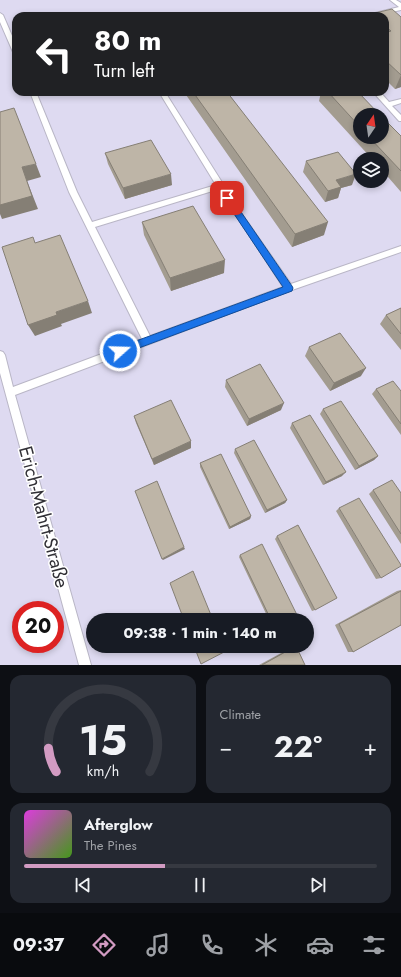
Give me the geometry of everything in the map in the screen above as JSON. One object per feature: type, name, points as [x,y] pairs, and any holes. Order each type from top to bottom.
[{"type":"lane","points":[[393,0],[401,7]]},
{"type":"lane","points":[[382,12],[401,7]]},
{"type":"lane","points":[[0,15],[12,43]]},
{"type":"lane","points":[[35,96],[74,192],[148,341]]},
{"type":"lane","points":[[164,96],[263,253],[289,288]]},
{"type":"lane","points":[[380,96],[401,119]]},
{"type":"lane","points":[[388,105],[401,101]]},
{"type":"lane","points":[[90,226],[220,186]]},
{"type":"lane","points":[[10,393],[289,288],[401,249]]},
{"type":"lane","name":"Erich-Mahrt-Straße","points":[[0,355],[84,665]]},
{"type":"shaded area","points":[[0,0],[401,0],[401,665],[0,665]]},
{"type":"building","points":[[392,9],[401,17],[401,75],[389,64],[389,32],[391,31],[389,29],[389,12],[379,12]]},
{"type":"building","points":[[196,96],[230,96],[328,222],[295,234]]},
{"type":"building","points":[[332,96],[362,96],[373,108],[353,108],[353,119]]},
{"type":"building","points":[[14,108],[36,164],[22,167],[32,196],[0,205],[0,112]]},
{"type":"building","points":[[389,124],[401,136],[401,171],[389,158],[389,152],[383,152],[376,144],[389,144]]},
{"type":"building","points":[[151,140],[171,174],[123,188],[105,153]]},
{"type":"building","points":[[338,152],[353,170],[353,175],[336,180],[341,187],[328,191],[306,161]]},
{"type":"building","points":[[193,206],[225,260],[170,278],[142,222]]},
{"type":"building","points":[[60,235],[88,301],[56,312],[57,315],[28,325],[2,247],[33,237],[35,243]]},
{"type":"building","points":[[401,308],[401,334],[386,315]]},
{"type":"building","points":[[340,333],[366,368],[334,383],[309,347]]},
{"type":"building","points":[[260,364],[284,403],[249,419],[226,380]]},
{"type":"building","points":[[393,381],[401,391],[401,424],[376,389]]},
{"type":"building","points":[[171,400],[191,441],[152,459],[134,416]]},
{"type":"building","points":[[341,401],[378,456],[359,466],[323,409]]},
{"type":"building","points":[[310,415],[346,472],[326,482],[292,423]]},
{"type":"building","points":[[254,440],[287,500],[267,510],[235,449]]},
{"type":"building","points":[[221,454],[251,516],[230,527],[200,463]]},
{"type":"building","points":[[392,480],[401,493],[401,534],[373,490]]},
{"type":"building","points":[[157,481],[184,547],[162,559],[135,491]]},
{"type":"building","points":[[359,498],[401,565],[381,578],[339,508]]},
{"type":"building","points":[[298,525],[337,598],[315,610],[277,536]]},
{"type":"building","points":[[262,544],[296,613],[268,613],[240,555]]},
{"type":"building","points":[[193,571],[210,613],[181,613],[170,583]]},
{"type":"building","points":[[401,591],[401,625],[353,652],[339,624]]},
{"type":"building","points":[[197,653],[222,653],[201,664]]},
{"type":"building","points":[[283,653],[299,653],[305,665],[262,665]]},
{"type":"route","points":[[120,351],[289,288],[263,253],[227,198]]}]
